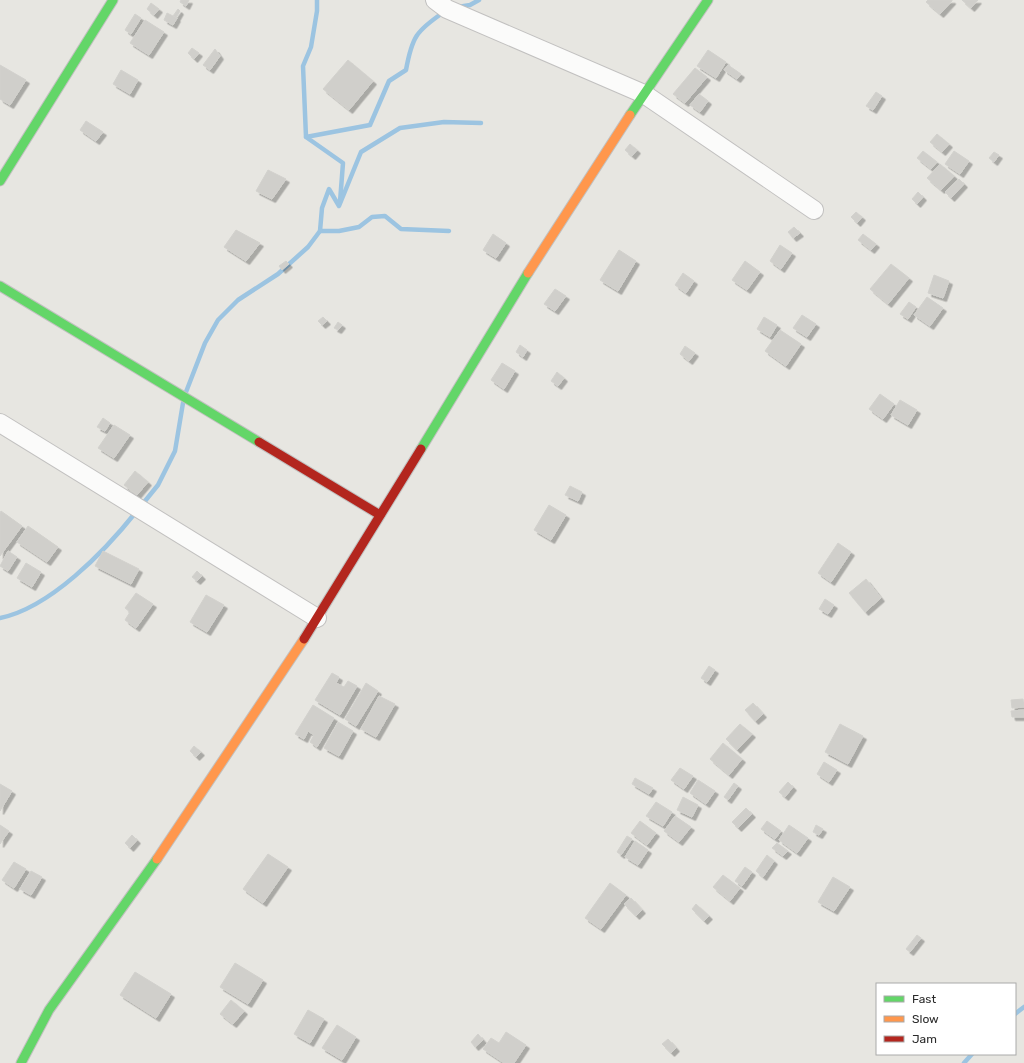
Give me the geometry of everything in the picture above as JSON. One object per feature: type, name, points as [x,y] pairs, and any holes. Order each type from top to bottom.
[{"type":"street","points":[[0,181],[113,0]]},
{"type":"street","points":[[435,0],[447,9],[644,94],[814,210]]},
{"type":"street","points":[[22,1063],[49,1010],[174,835],[317,618],[537,259],[644,94],[708,0]]},
{"type":"street","points":[[0,286],[380,516]]},
{"type":"street","points":[[0,424],[317,618]]},
{"type":"building","points":[[181,0],[189,0],[186,6],[180,2]]},
{"type":"building","points":[[928,0],[952,1],[940,14],[926,2]]},
{"type":"building","points":[[962,0],[978,0],[971,8]]},
{"type":"building","points":[[151,3],[159,9],[154,15],[147,9]]},
{"type":"building","points":[[178,9],[180,11],[176,18],[173,16]]},
{"type":"building","points":[[167,13],[177,18],[173,25],[164,20]]},
{"type":"building","points":[[135,14],[141,18],[131,34],[125,30]]},
{"type":"building","points":[[145,20],[164,32],[149,55],[130,43]]},
{"type":"building","points":[[192,48],[199,53],[194,59],[188,53]]},
{"type":"building","points":[[215,49],[220,56],[210,70],[203,65]]},
{"type":"building","points":[[708,50],[726,62],[716,78],[697,66]]},
{"type":"building","points":[[348,60],[373,81],[349,110],[323,89]]},
{"type":"building","points":[[0,65],[26,80],[10,105],[0,99]]},
{"type":"building","points":[[728,65],[741,74],[737,79],[724,70]]},
{"type":"building","points":[[695,68],[707,77],[685,103],[673,94]]},
{"type":"building","points":[[121,70],[138,80],[130,94],[113,84]]},
{"type":"building","points":[[876,92],[882,96],[873,110],[866,106]]},
{"type":"building","points":[[699,94],[708,101],[700,112],[690,105]]},
{"type":"building","points":[[86,121],[103,132],[96,141],[80,130]]},
{"type":"building","points":[[937,134],[949,144],[942,152],[930,142]]},
{"type":"building","points":[[630,144],[637,150],[632,156],[625,150]]},
{"type":"building","points":[[923,151],[937,162],[931,169],[917,158]]},
{"type":"building","points":[[954,151],[969,161],[960,174],[945,164]]},
{"type":"building","points":[[994,152],[999,155],[994,162],[989,158]]},
{"type":"building","points":[[940,164],[954,176],[941,190],[927,178]]},
{"type":"building","points":[[268,170],[286,179],[272,199],[256,191]]},
{"type":"building","points":[[959,179],[964,184],[951,198],[945,192]]},
{"type":"building","points":[[918,192],[923,197],[917,204],[912,199]]},
{"type":"building","points":[[856,212],[862,217],[857,223],[851,217]]},
{"type":"building","points":[[794,227],[800,233],[793,238],[788,232]]},
{"type":"building","points":[[236,230],[260,243],[246,261],[224,247]]},
{"type":"building","points":[[493,234],[506,243],[496,258],[483,250]]},
{"type":"building","points":[[863,234],[876,244],[871,250],[858,240]]},
{"type":"building","points":[[780,245],[792,253],[781,269],[770,261]]},
{"type":"building","points":[[619,250],[636,261],[618,291],[600,280]]},
{"type":"building","points":[[286,261],[289,264],[282,270],[279,266]]},
{"type":"building","points":[[745,261],[760,272],[747,290],[732,280]]},
{"type":"building","points":[[891,264],[909,278],[888,304],[870,289]]},
{"type":"building","points":[[683,273],[694,281],[686,293],[675,285]]},
{"type":"building","points":[[934,275],[949,281],[943,298],[928,293]]},
{"type":"building","points":[[555,289],[566,296],[555,311],[544,304]]},
{"type":"building","points":[[927,297],[943,308],[930,326],[914,315]]},
{"type":"building","points":[[909,302],[916,307],[908,319],[900,314]]},
{"type":"building","points":[[802,315],[816,324],[807,337],[793,328]]},
{"type":"building","points":[[323,317],[327,321],[322,325],[318,321]]},
{"type":"building","points":[[764,317],[777,325],[770,337],[757,329]]},
{"type":"building","points":[[338,322],[342,325],[338,330],[334,328]]},
{"type":"building","points":[[780,330],[801,344],[786,366],[765,351]]},
{"type":"building","points":[[520,345],[527,350],[523,357],[516,352]]},
{"type":"building","points":[[685,346],[695,353],[689,361],[680,354]]},
{"type":"building","points":[[502,363],[515,371],[504,389],[491,380]]},
{"type":"building","points":[[557,372],[564,378],[558,386],[551,381]]},
{"type":"building","points":[[880,394],[894,404],[883,419],[869,409]]},
{"type":"building","points":[[900,400],[917,410],[908,425],[891,415]]},
{"type":"building","points":[[103,418],[110,423],[105,431],[97,427]]},
{"type":"building","points":[[114,425],[130,435],[114,458],[98,448]]},
{"type":"building","points":[[135,471],[148,482],[137,495],[124,485]]},
{"type":"building","points":[[570,486],[582,492],[578,501],[565,495]]},
{"type":"building","points":[[549,505],[566,515],[551,540],[534,530]]},
{"type":"building","points":[[1,511],[22,526],[0,556],[0,513]]},
{"type":"building","points":[[28,526],[58,547],[47,562],[17,542]]},
{"type":"building","points":[[838,543],[851,552],[831,582],[818,573]]},
{"type":"building","points":[[8,551],[17,557],[8,571],[0,566]]},
{"type":"building","points":[[103,551],[139,569],[131,584],[95,566]]},
{"type":"building","points":[[26,563],[41,572],[32,587],[17,578]]},
{"type":"building","points":[[197,571],[202,576],[197,581],[192,577]]},
{"type":"building","points":[[866,579],[881,598],[865,612],[849,593]]},
{"type":"building","points":[[136,593],[153,604],[136,628],[125,620],[130,612],[125,608]]},
{"type":"building","points":[[206,595],[224,605],[207,632],[190,622]]},
{"type":"building","points":[[825,599],[834,605],[828,614],[819,609]]},
{"type":"building","points":[[709,666],[715,670],[707,682],[701,678]]},
{"type":"building","points":[[332,673],[339,677],[336,683],[344,687],[348,681],[357,686],[340,715],[315,700]]},
{"type":"building","points":[[366,683],[378,691],[356,726],[345,719]]},
{"type":"building","points":[[379,696],[395,704],[376,737],[361,729]]},
{"type":"building","points":[[1023,699],[1024,707],[1012,708],[1011,700]]},
{"type":"building","points":[[753,703],[763,714],[755,721],[745,710]]},
{"type":"building","points":[[313,705],[334,718],[317,747],[310,742],[314,735],[308,731],[304,739],[295,734]]},
{"type":"building","points":[[1024,710],[1024,717],[1012,717],[1011,711]]},
{"type":"building","points":[[338,722],[353,731],[339,756],[324,748]]},
{"type":"building","points":[[740,724],[752,734],[737,750],[726,739]]},
{"type":"building","points":[[840,724],[863,736],[848,764],[825,752]]},
{"type":"building","points":[[723,743],[742,759],[729,775],[710,759]]},
{"type":"building","points":[[194,746],[201,752],[196,757],[190,751]]},
{"type":"building","points":[[824,762],[837,770],[829,782],[817,774]]},
{"type":"building","points":[[680,768],[693,776],[684,789],[671,780]]},
{"type":"building","points":[[635,778],[653,788],[649,794],[632,784]]},
{"type":"building","points":[[698,780],[715,791],[706,804],[690,793]]},
{"type":"building","points":[[788,782],[793,787],[785,797],[779,792]]},
{"type":"building","points":[[734,783],[738,786],[728,800],[724,797]]},
{"type":"building","points":[[0,784],[12,791],[0,811]]},
{"type":"building","points":[[683,797],[698,805],[692,817],[677,810]]},
{"type":"building","points":[[656,802],[672,812],[663,826],[646,816]]},
{"type":"building","points":[[746,808],[752,814],[738,828],[732,822]]},
{"type":"building","points":[[675,816],[691,827],[679,842],[664,831]]},
{"type":"building","points":[[640,821],[656,833],[647,845],[631,833]]},
{"type":"building","points":[[767,821],[781,831],[775,839],[761,829]]},
{"type":"building","points":[[0,825],[9,831],[0,844]]},
{"type":"building","points":[[789,825],[808,838],[797,853],[779,840]]},
{"type":"building","points":[[816,825],[823,829],[819,835],[813,832]]},
{"type":"building","points":[[132,835],[137,840],[130,848],[125,843]]},
{"type":"building","points":[[627,836],[632,839],[621,855],[617,852]]},
{"type":"building","points":[[635,841],[648,850],[638,865],[625,857]]},
{"type":"building","points":[[777,843],[788,851],[783,856],[772,848]]},
{"type":"building","points":[[268,854],[288,867],[263,903],[243,889]]},
{"type":"building","points":[[767,855],[774,861],[763,877],[756,871]]},
{"type":"building","points":[[14,862],[26,869],[14,888],[2,880]]},
{"type":"building","points":[[745,867],[752,872],[742,886],[735,881]]},
{"type":"building","points":[[31,871],[42,877],[31,895],[20,889]]},
{"type":"building","points":[[723,875],[740,888],[730,901],[713,887]]},
{"type":"building","points":[[833,877],[850,887],[834,911],[818,902]]},
{"type":"building","points":[[610,883],[626,895],[601,929],[585,918]]},
{"type":"building","points":[[631,898],[642,910],[636,916],[624,904]]},
{"type":"building","points":[[696,904],[709,916],[704,921],[692,909]]},
{"type":"building","points":[[917,935],[921,938],[910,952],[906,949]]},
{"type":"building","points":[[235,963],[263,980],[248,1004],[220,987]]},
{"type":"building","points":[[135,972],[171,994],[156,1018],[120,995]]},
{"type":"building","points":[[231,1000],[244,1011],[233,1024],[220,1014]]},
{"type":"building","points":[[308,1010],[324,1019],[310,1043],[294,1034]]},
{"type":"building","points":[[337,1025],[356,1037],[342,1060],[322,1048]]},
{"type":"building","points":[[506,1032],[526,1045],[514,1063],[504,1063],[483,1049],[491,1038],[499,1043]]},
{"type":"building","points":[[478,1034],[483,1040],[475,1047],[471,1042]]},
{"type":"building","points":[[668,1039],[676,1048],[671,1053],[662,1044]]},
{"type":"waterway","points":[[306,137],[303,66],[311,47],[317,11],[317,0]]},
{"type":"waterway","points":[[458,7],[470,5],[479,0]]},
{"type":"waterway","points":[[340,202],[343,163],[306,137],[370,125],[389,81],[406,70],[413,42],[427,24],[444,12]]},
{"type":"waterway","points":[[186,392],[205,343],[218,320],[238,300],[278,274],[308,247],[320,231],[322,208],[329,189],[339,206],[361,152],[400,128],[444,122],[481,123]]},
{"type":"waterway","points":[[320,231],[339,231],[359,227],[372,217],[385,216],[401,229],[449,231]]},
{"type":"waterway","points":[[141,506],[158,485],[175,451],[183,403]]},
{"type":"waterway","points":[[0,618],[19,612],[38,603],[75,576],[109,544],[136,512]]},
{"type":"waterway","points":[[1016,1013],[1024,1007]]},
{"type":"waterway","points":[[964,1063],[971,1055]]},
{"type":"traffic: fast","points":[[0,181],[113,0]]},
{"type":"traffic: fast","points":[[630,115],[708,0]]},
{"type":"traffic: fast","points":[[421,449],[528,273]]},
{"type":"traffic: fast","points":[[0,286],[259,442]]},
{"type":"traffic: fast","points":[[21,1063],[49,1010],[157,859]]},
{"type":"traffic: slow","points":[[528,273],[630,115]]},
{"type":"traffic: slow","points":[[157,859],[304,639]]},
{"type":"traffic: jam","points":[[259,442],[380,515]]},
{"type":"traffic: jam","points":[[304,639],[421,449]]}]
